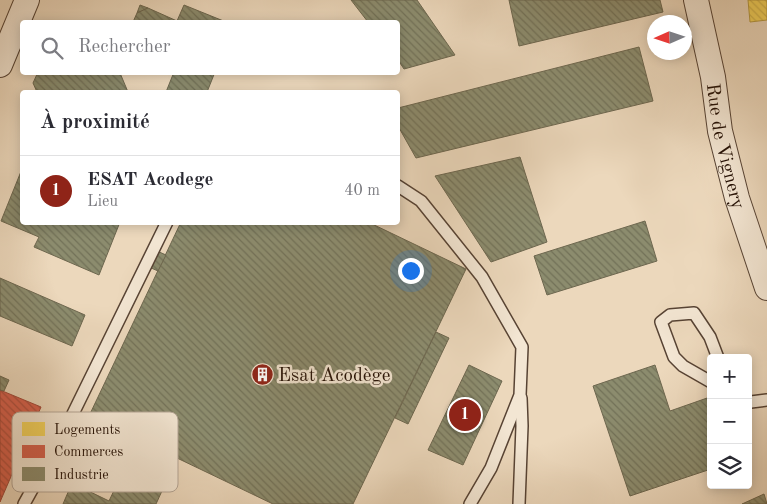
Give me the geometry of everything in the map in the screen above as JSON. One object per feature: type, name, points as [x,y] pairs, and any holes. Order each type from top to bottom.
[{"type":"street","points":[[0,64],[27,0]]},
{"type":"street","name":"Rue de Vignery","points":[[696,0],[713,77],[720,131],[737,198],[767,288]]},
{"type":"lane","points":[[400,187],[421,201],[482,277],[522,347],[520,395],[522,426],[519,504]]},
{"type":"lane","points":[[73,412],[166,225]]},
{"type":"lane","points":[[707,380],[683,366],[674,357],[662,322],[670,315],[694,313],[710,337],[716,354]]},
{"type":"lane","points":[[470,504],[491,468],[520,395]]},
{"type":"lane","points":[[752,402],[767,400]]},
{"type":"lane","points":[[24,504],[30,492]]},
{"type":"building: Logements","points":[[748,0],[767,0],[767,20],[750,22]]},
{"type":"building: Commerces","points":[[0,390],[41,407],[39,412],[12,412],[12,474],[0,502]]},
{"type":"building: Industrie","points":[[351,0],[417,0],[455,55],[404,69],[400,63],[400,20],[366,20]]},
{"type":"building: Industrie","points":[[509,0],[660,0],[663,12],[519,46]]},
{"type":"building: Industrie","points":[[140,5],[148,8],[137,13]]},
{"type":"building: Industrie","points":[[184,5],[221,20],[177,20]]},
{"type":"building: Industrie","points":[[148,8],[175,20],[134,20],[137,13]]},
{"type":"building: Industrie","points":[[639,47],[653,101],[416,158],[400,130],[400,107]]},
{"type":"building: Industrie","points":[[37,75],[121,75],[127,90],[36,90],[33,83]]},
{"type":"building: Industrie","points":[[173,75],[214,75],[208,90],[167,90]]},
{"type":"building: Industrie","points":[[520,157],[547,242],[491,262],[435,176]]},
{"type":"building: Industrie","points":[[20,174],[20,225],[119,225],[99,275],[34,247],[39,237],[1,221]]},
{"type":"building: Industrie","points":[[645,221],[657,261],[547,295],[534,256]]},
{"type":"building: Industrie","name":"Esat Acodège","points":[[180,225],[374,225],[466,269],[353,504],[273,504],[178,458],[178,412],[91,412]]},
{"type":"building: Industrie","points":[[157,251],[166,255],[158,271],[149,267]]},
{"type":"building: Industrie","points":[[0,278],[85,315],[72,346],[0,316]]},
{"type":"building: Industrie","points":[[436,332],[449,338],[408,424],[395,418]]},
{"type":"building: Industrie","points":[[469,365],[502,381],[463,465],[428,450]]},
{"type":"building: Industrie","points":[[655,365],[670,411],[707,398],[707,470],[630,496],[593,386]]},
{"type":"building: Industrie","points":[[0,376],[9,380],[4,391],[0,390]]},
{"type":"building: Industrie","name":"Esat Acodège","points":[[68,492],[90,492],[109,501],[113,492],[161,492],[156,504],[63,504]]},
{"type":"building: Industrie","points":[[764,494],[767,504],[742,504]]},
{"type":"place","name":"Esat Acodège","points":[[262,374]]},
{"type":"place","name":"ESAT Acodege","points":[[465,415]]}]
